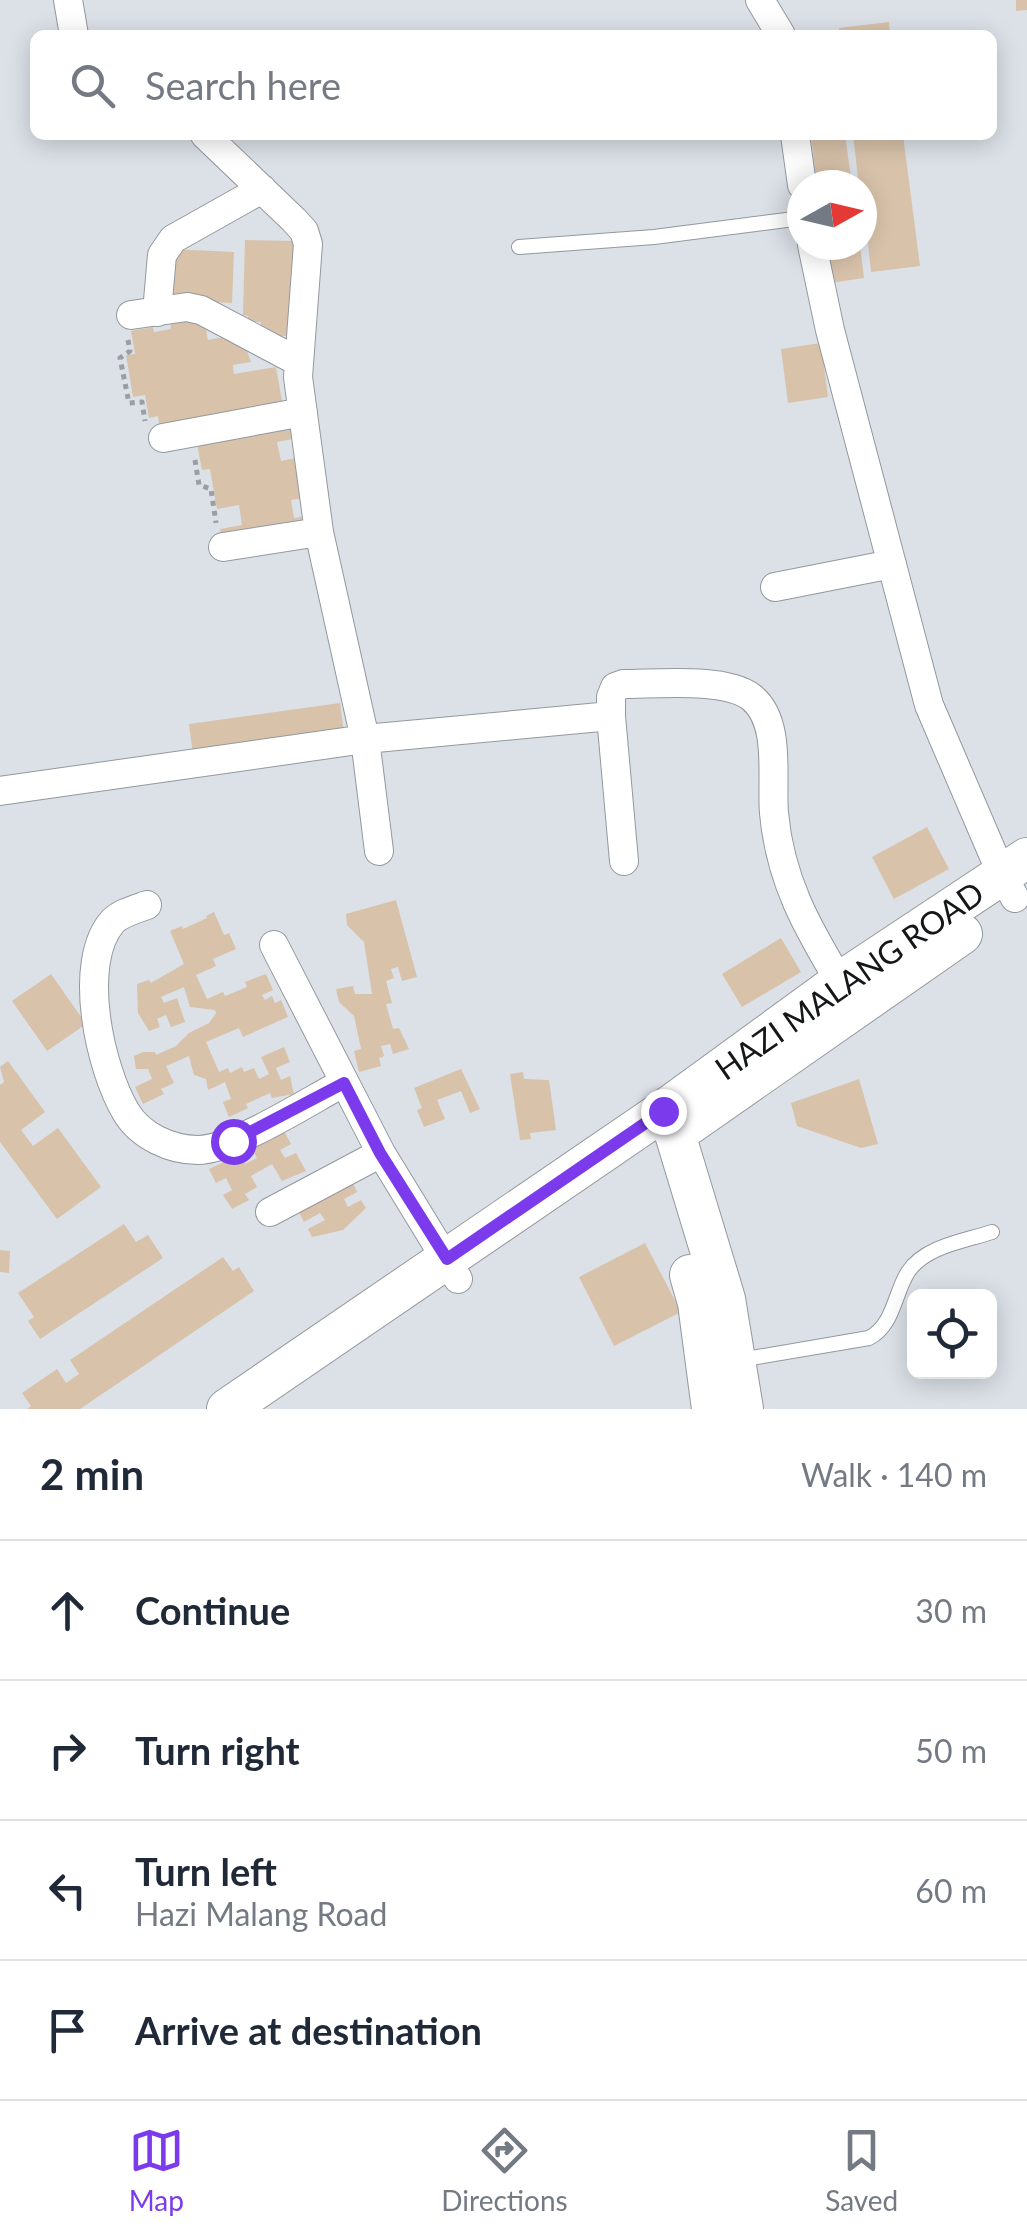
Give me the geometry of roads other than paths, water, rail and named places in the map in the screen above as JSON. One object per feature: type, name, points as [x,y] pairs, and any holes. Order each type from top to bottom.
[{"type":"main road","name":"HAZI MALANG ROAD","points":[[659,1128],[840,982],[1018,880]]},
{"type":"main road","name":"HAZI MALANG ROAD","points":[[227,1409],[452,1269],[1018,880]]},
{"type":"main road","points":[[659,1128],[725,1299],[743,1409]]},
{"type":"main road","points":[[659,1128],[698,1304],[712,1409]]},
{"type":"main road","name":"HAZI MALANG ROAD","points":[[274,1409],[452,1269]]},
{"type":"street","points":[[68,0],[73,30]]},
{"type":"street","points":[[760,0],[778,30]]},
{"type":"street","points":[[210,140],[304,231],[308,244],[297,360],[319,532],[364,738],[378,851]]},
{"type":"street","points":[[796,140],[800,170]]},
{"type":"street","points":[[262,189],[165,247],[144,313],[201,310],[297,360]]},
{"type":"street","points":[[815,260],[929,705],[1018,880]]},
{"type":"street","points":[[177,436],[303,412]]},
{"type":"street","points":[[223,547],[319,532]]},
{"type":"street","points":[[775,587],[892,564]]},
{"type":"street","points":[[624,861],[611,697],[615,687],[728,686],[750,695],[764,711],[770,734],[774,816],[784,871],[802,918],[840,982]]},
{"type":"street","points":[[0,792],[364,738],[612,716]]},
{"type":"street","points":[[147,905],[114,920],[98,950],[92,977],[99,1031],[110,1072],[126,1112],[140,1129],[161,1142],[182,1148],[216,1148],[344,1083]]},
{"type":"street","points":[[274,945],[380,1153],[452,1269]]},
{"type":"street","points":[[270,1212],[380,1153]]},
{"type":"lane","points":[[519,247],[787,220]]},
{"type":"lane","points":[[735,1361],[869,1338],[880,1332],[909,1270],[929,1252],[992,1232]]}]
